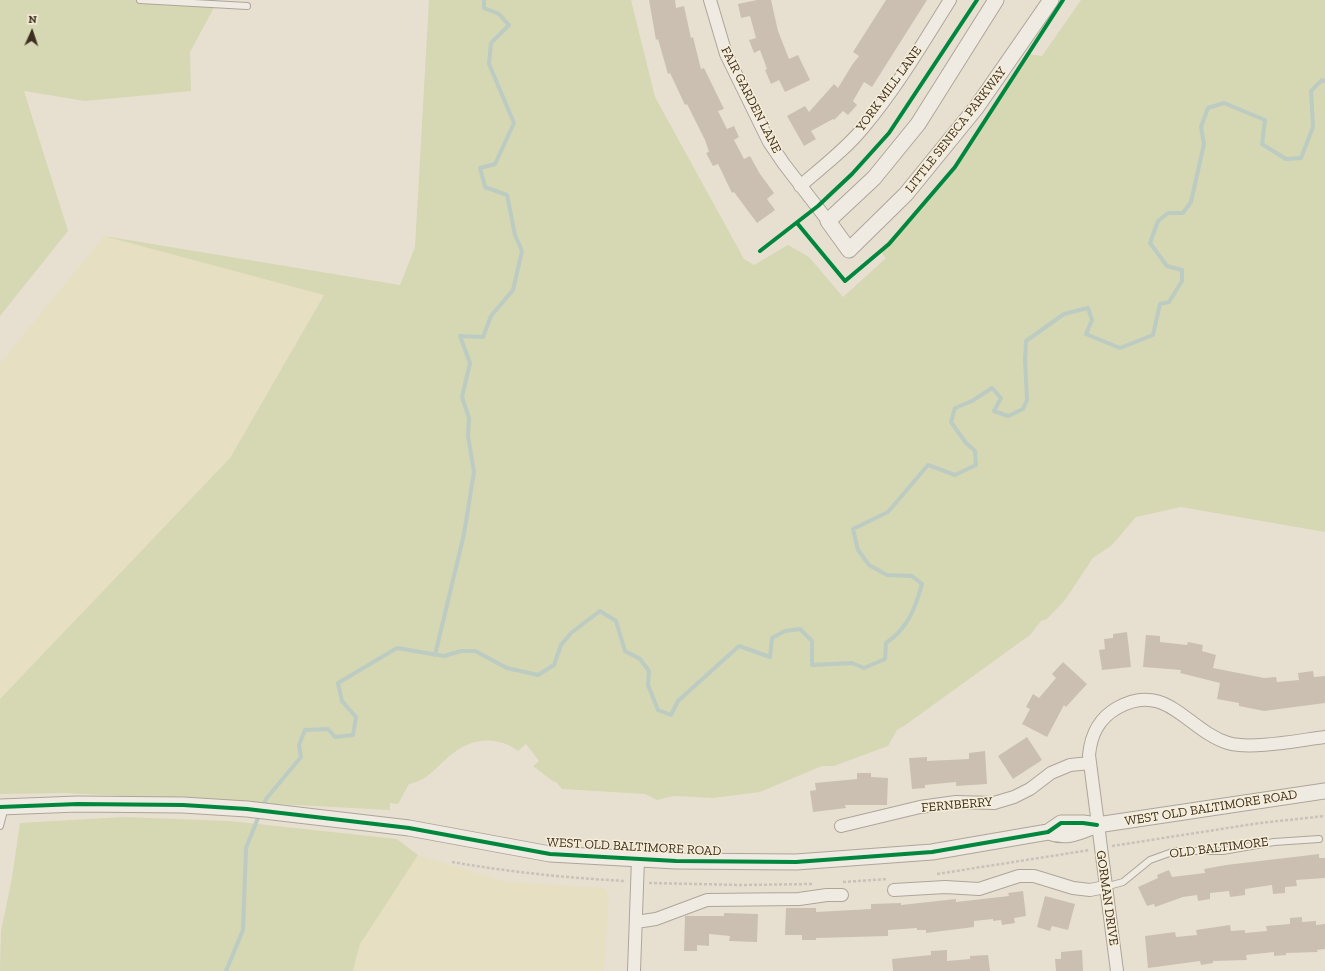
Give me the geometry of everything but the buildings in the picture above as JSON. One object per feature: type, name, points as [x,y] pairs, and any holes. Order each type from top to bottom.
[{"type":"street","name":"FAIR GARDEN LANE","points":[[710,0],[726,54],[769,142],[800,186],[849,250]]},
{"type":"street","name":"YORK MILL LANE","points":[[800,186],[846,146],[862,129],[916,54],[950,0]]},
{"type":"street","points":[[828,221],[874,178],[918,124],[996,0]]},
{"type":"street","name":"LITTLE SENECA PARKWAY","points":[[849,250],[906,194],[971,114],[1052,0]]},
{"type":"street","name":"GORMAN DRIVE","points":[[1116,971],[1090,763],[1091,738],[1099,723],[1108,713],[1135,700],[1169,704],[1204,730],[1228,743],[1252,745],[1325,738]]},
{"type":"street","name":"FERNBERRY","points":[[841,826],[920,807],[956,802],[994,803],[1014,797],[1030,789],[1051,773],[1070,765],[1090,763]]},
{"type":"street","name":"WEST OLD BALTIMORE ROAD","points":[[3,807],[78,804],[176,805],[247,809],[409,828],[550,854],[638,860],[796,862],[932,852],[1048,832],[1061,823],[1083,822],[1097,825],[1325,791]]},
{"type":"street","points":[[634,971],[638,860]]},
{"type":"street","points":[[894,890],[945,887],[980,889],[1019,876],[1034,876],[1073,888],[1090,890],[1105,886]]},
{"type":"street","points":[[636,922],[656,919],[707,900],[799,899],[827,895],[842,895]]},
{"type":"lane","points":[[140,0],[247,6]]},
{"type":"lane","points":[[0,826],[3,807]]},
{"type":"lane","name":"OLD BALTIMORE","points":[[1105,886],[1123,882],[1150,860],[1175,851],[1223,851],[1274,842],[1319,838]]},
{"type":"shaded area","points":[[104,236],[324,294],[230,458],[0,699],[0,363]]},
{"type":"shaded area","points":[[418,855],[506,882],[605,888],[609,897],[604,971],[353,971],[362,939]]},
{"type":"green space","points":[[0,0],[217,0],[190,52],[191,91],[85,101],[24,91],[68,231],[0,316]]},
{"type":"green space","points":[[429,0],[631,0],[655,97],[744,259],[754,265],[788,245],[809,257],[843,297],[886,258],[879,250],[917,211],[953,167],[1028,54],[1042,56],[1081,0],[1325,0],[1325,532],[1181,507],[1136,517],[1112,545],[1093,558],[1065,600],[1047,619],[1041,621],[1030,635],[897,730],[888,746],[834,766],[822,766],[760,792],[713,798],[673,796],[657,800],[645,794],[562,789],[556,782],[533,766],[539,761],[526,744],[518,751],[501,742],[484,741],[475,742],[458,749],[427,776],[421,780],[409,784],[398,804],[390,803],[390,810],[65,793],[0,794],[0,699],[230,458],[324,295],[104,236],[400,285],[415,247]]},
{"type":"green space","points":[[123,817],[230,821],[397,839],[418,855],[360,944],[353,971],[0,971],[1,931],[12,878],[20,823]]},
{"type":"waterway","points":[[435,655],[464,534],[474,472],[468,436],[469,418],[462,397],[470,363],[460,336],[483,337],[491,316],[513,290],[522,251],[515,235],[507,195],[485,187],[480,168],[495,164],[514,123],[489,64],[491,43],[509,25],[499,14],[484,8],[484,0]]},
{"type":"waterway","points":[[263,807],[266,799],[301,757],[299,745],[305,730],[328,729],[335,737],[353,735],[356,717],[342,701],[338,683],[397,648],[444,656],[461,651],[475,651],[507,668],[538,675],[554,665],[561,645],[571,633],[600,611],[616,621],[625,651],[640,659],[649,671],[648,685],[658,710],[671,715],[678,701],[739,646],[770,657],[772,638],[785,631],[800,629],[812,641],[812,665],[852,663],[864,668],[885,659],[886,643],[900,631],[910,617],[917,602],[922,584],[912,576],[887,575],[869,565],[858,550],[853,529],[888,512],[928,465],[955,475],[976,465],[975,451],[966,443],[951,422],[955,408],[972,401],[992,388],[1001,398],[994,411],[1008,416],[1023,409],[1027,400],[1025,360],[1026,341],[1064,314],[1088,308],[1092,320],[1086,334],[1120,348],[1153,335],[1160,304],[1169,302],[1182,281],[1182,270],[1167,266],[1150,243],[1158,221],[1168,213],[1183,213],[1191,202],[1204,144],[1201,127],[1208,108],[1224,103],[1265,120],[1262,144],[1286,159],[1301,158],[1313,127],[1311,91],[1322,80],[1325,81]]},
{"type":"waterway","points":[[226,971],[243,930],[246,848],[260,813]]},
{"type":"cycle path","points":[[760,251],[818,206],[852,174],[889,133],[977,0]]},
{"type":"cycle path","points":[[797,223],[845,281],[889,244],[955,167],[1063,0]]},
{"type":"cycle path","points":[[0,807],[78,804],[183,805],[247,809],[409,828],[550,854],[676,861],[796,862],[932,852],[1048,832],[1061,823],[1083,823],[1097,825]]}]
